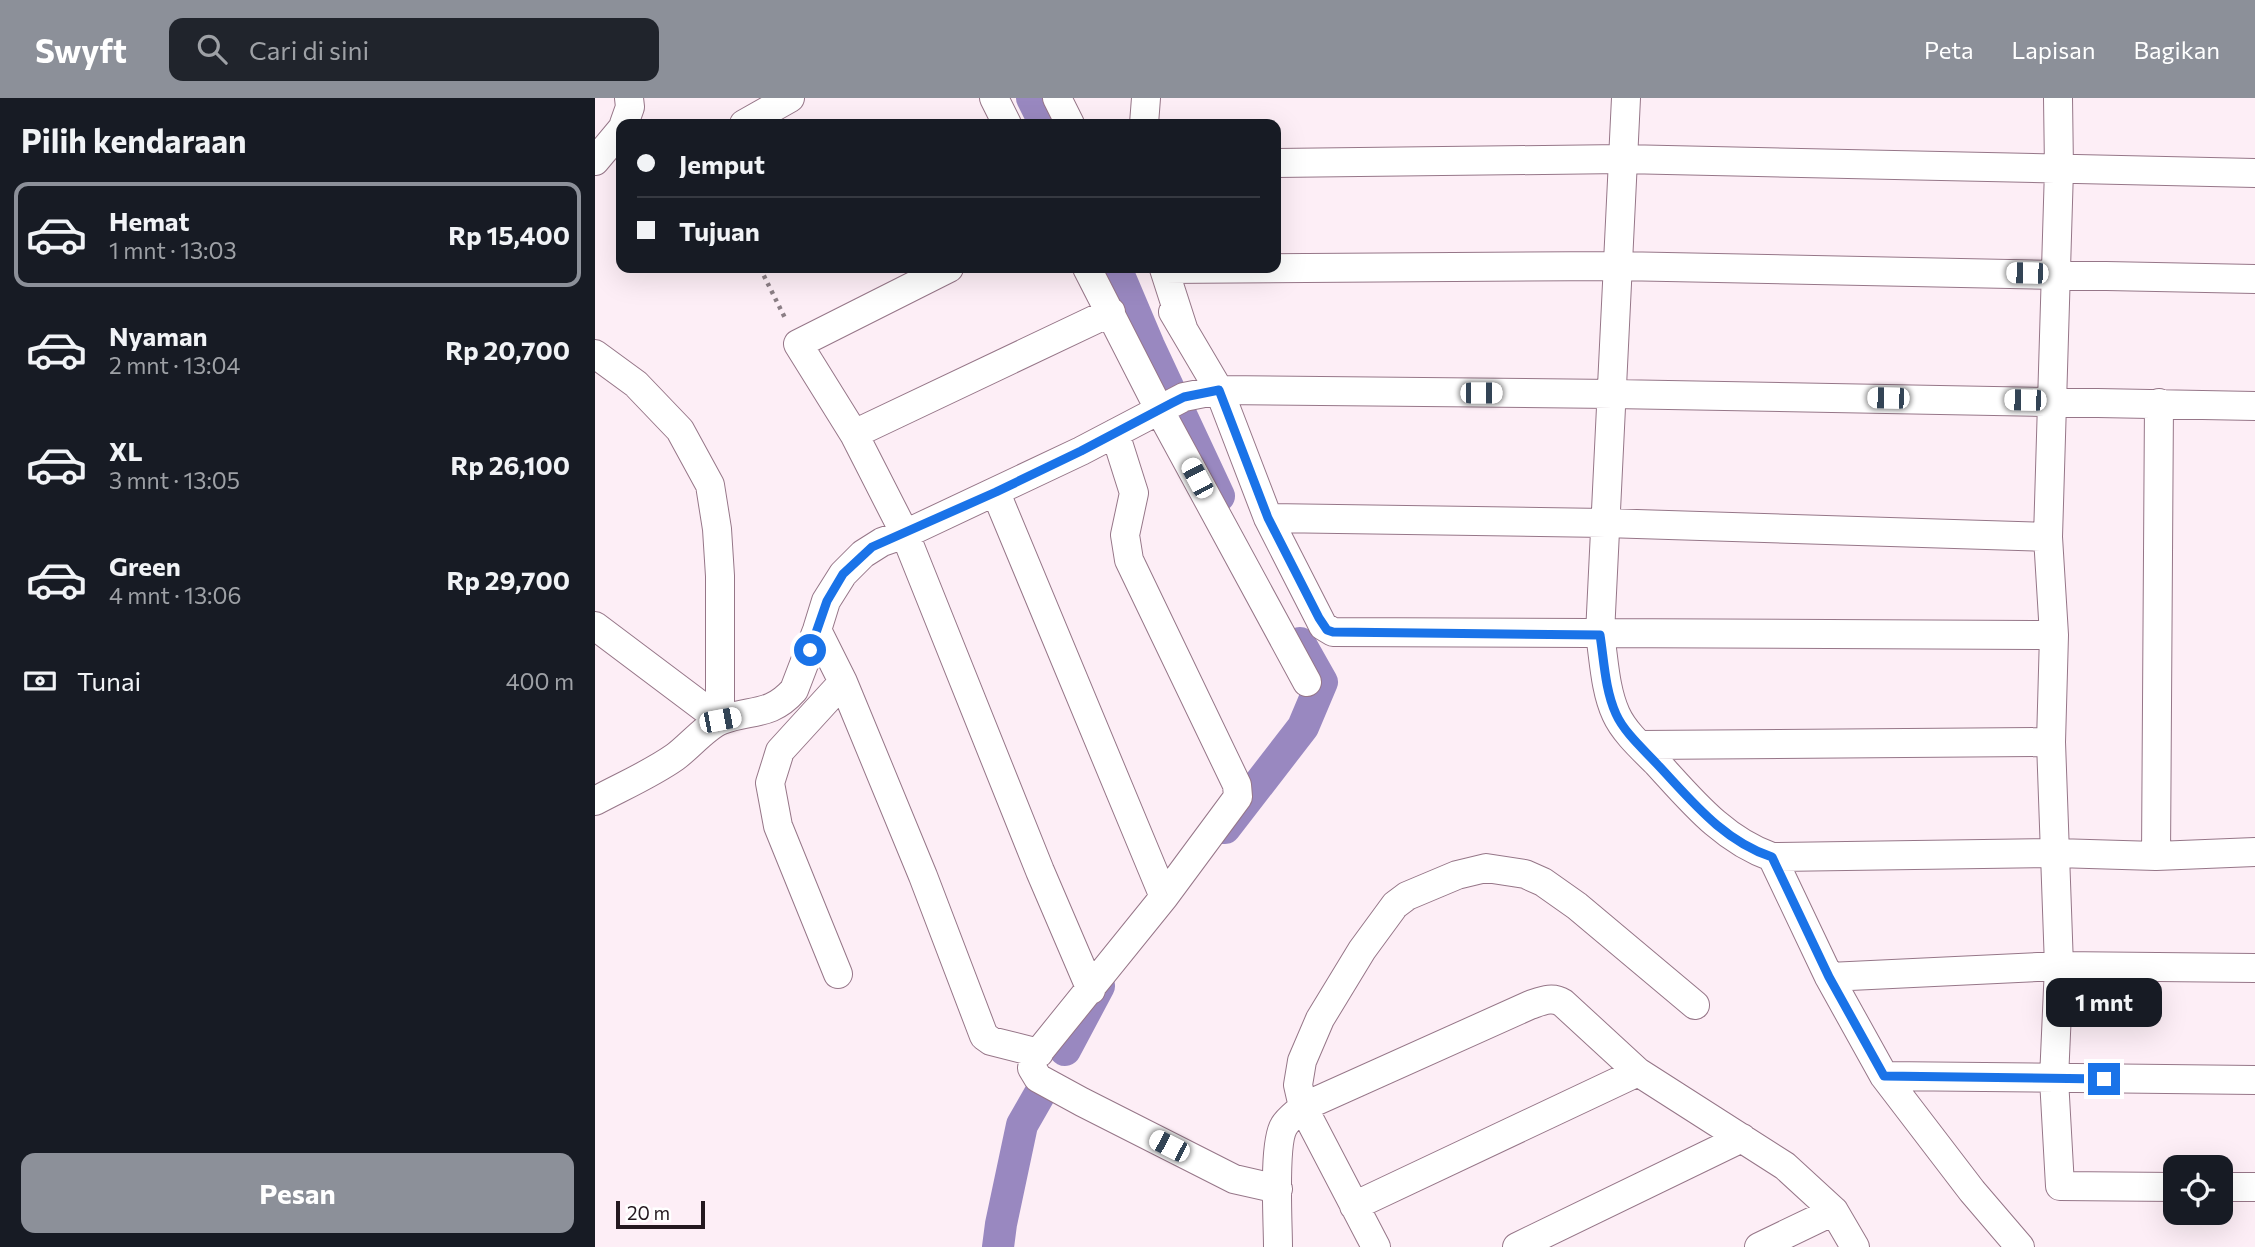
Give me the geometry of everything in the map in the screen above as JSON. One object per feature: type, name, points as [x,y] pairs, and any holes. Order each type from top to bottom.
[{"type":"street","points":[[626,119],[630,107],[629,98]]},
{"type":"street","points":[[753,119],[790,98]]},
{"type":"street","points":[[1057,98],[1068,119]]},
{"type":"street","points":[[1145,119],[1146,98]]},
{"type":"street","points":[[1626,98],[1600,635],[1612,705],[1617,717],[1640,745],[1713,824],[1753,851],[1772,857],[2056,853],[2156,856],[2255,852]]},
{"type":"street","points":[[2058,98],[2059,169],[2048,537],[2054,635],[2051,742],[2059,967],[2054,1079],[2060,1186],[2163,1187]]},
{"type":"street","points":[[595,161],[616,136]]},
{"type":"street","points":[[1281,163],[1622,159],[2255,173]]},
{"type":"street","points":[[1281,267],[1617,266],[2255,279]]},
{"type":"street","points":[[939,273],[798,344],[854,434],[905,534],[1040,871],[1091,990]]},
{"type":"street","points":[[1090,273],[1111,312],[1172,404],[1307,682]]},
{"type":"street","points":[[1160,273],[1183,328],[1219,390],[1268,518],[1323,626],[1333,632],[2054,635]]},
{"type":"street","points":[[854,434],[1111,312]]},
{"type":"street","points":[[595,354],[636,384],[680,430],[710,485],[717,528],[720,576],[720,720]]},
{"type":"street","points":[[595,801],[674,758],[720,720],[774,707],[788,697],[794,690],[827,601],[843,574],[872,547],[996,492],[1172,404],[1219,390],[2255,406]]},
{"type":"street","points":[[2156,856],[2159,403]]},
{"type":"street","points":[[1115,433],[1134,493],[1125,534],[1129,560],[1238,790],[1238,797],[1164,897],[1032,1064],[1038,1078],[1234,1180],[1278,1189]]},
{"type":"street","points":[[996,492],[1164,897]]},
{"type":"street","points":[[1268,518],[1605,523],[2048,537]]},
{"type":"street","points":[[595,626],[720,720]]},
{"type":"street","points":[[817,631],[843,682],[923,876],[984,1036],[991,1041],[1039,1053]]},
{"type":"street","points":[[838,974],[778,826],[769,783],[780,751],[843,682]]},
{"type":"street","points":[[1640,745],[2051,742]]},
{"type":"street","points":[[1772,857],[1829,977],[1884,1076],[1972,1191],[2020,1247]]},
{"type":"street","points":[[1375,1247],[1303,1107],[1298,1085],[1302,1061],[1320,1019],[1362,950],[1395,905],[1407,896],[1457,875],[1486,868],[1525,874],[1543,882],[1577,906],[1695,1006]]},
{"type":"street","points":[[1829,977],[2059,967],[2255,968]]},
{"type":"street","points":[[1278,1247],[1277,1144],[1283,1126],[1303,1107],[1530,1005],[1549,999],[1563,1003],[1638,1072],[1785,1166],[1834,1211],[1855,1247]]},
{"type":"street","points":[[1354,1206],[1638,1072]]},
{"type":"street","points":[[1884,1076],[2255,1080]]},
{"type":"street","points":[[1517,1247],[1742,1138]]},
{"type":"street","points":[[2233,1187],[2255,1187]]},
{"type":"street","points":[[1759,1247],[1834,1211]]},
{"type":"path","points":[[762,273],[798,344]]},
{"type":"waterway","points":[[1032,98],[1042,119]]},
{"type":"waterway","points":[[1118,273],[1219,496]]},
{"type":"waterway","points":[[1225,828],[1303,727],[1322,682],[1300,643]]},
{"type":"waterway","points":[[1065,1050],[1099,986]]},
{"type":"waterway","points":[[998,1247],[1022,1125],[1042,1090]]},
{"type":"route","points":[[810,650],[827,601],[843,574],[872,547],[996,492],[1184,397],[1219,390],[1268,518],[1327,630],[1600,635],[1609,693],[1617,717],[1713,824],[1753,851],[1772,857],[1829,977],[1884,1076],[2104,1079]]}]
